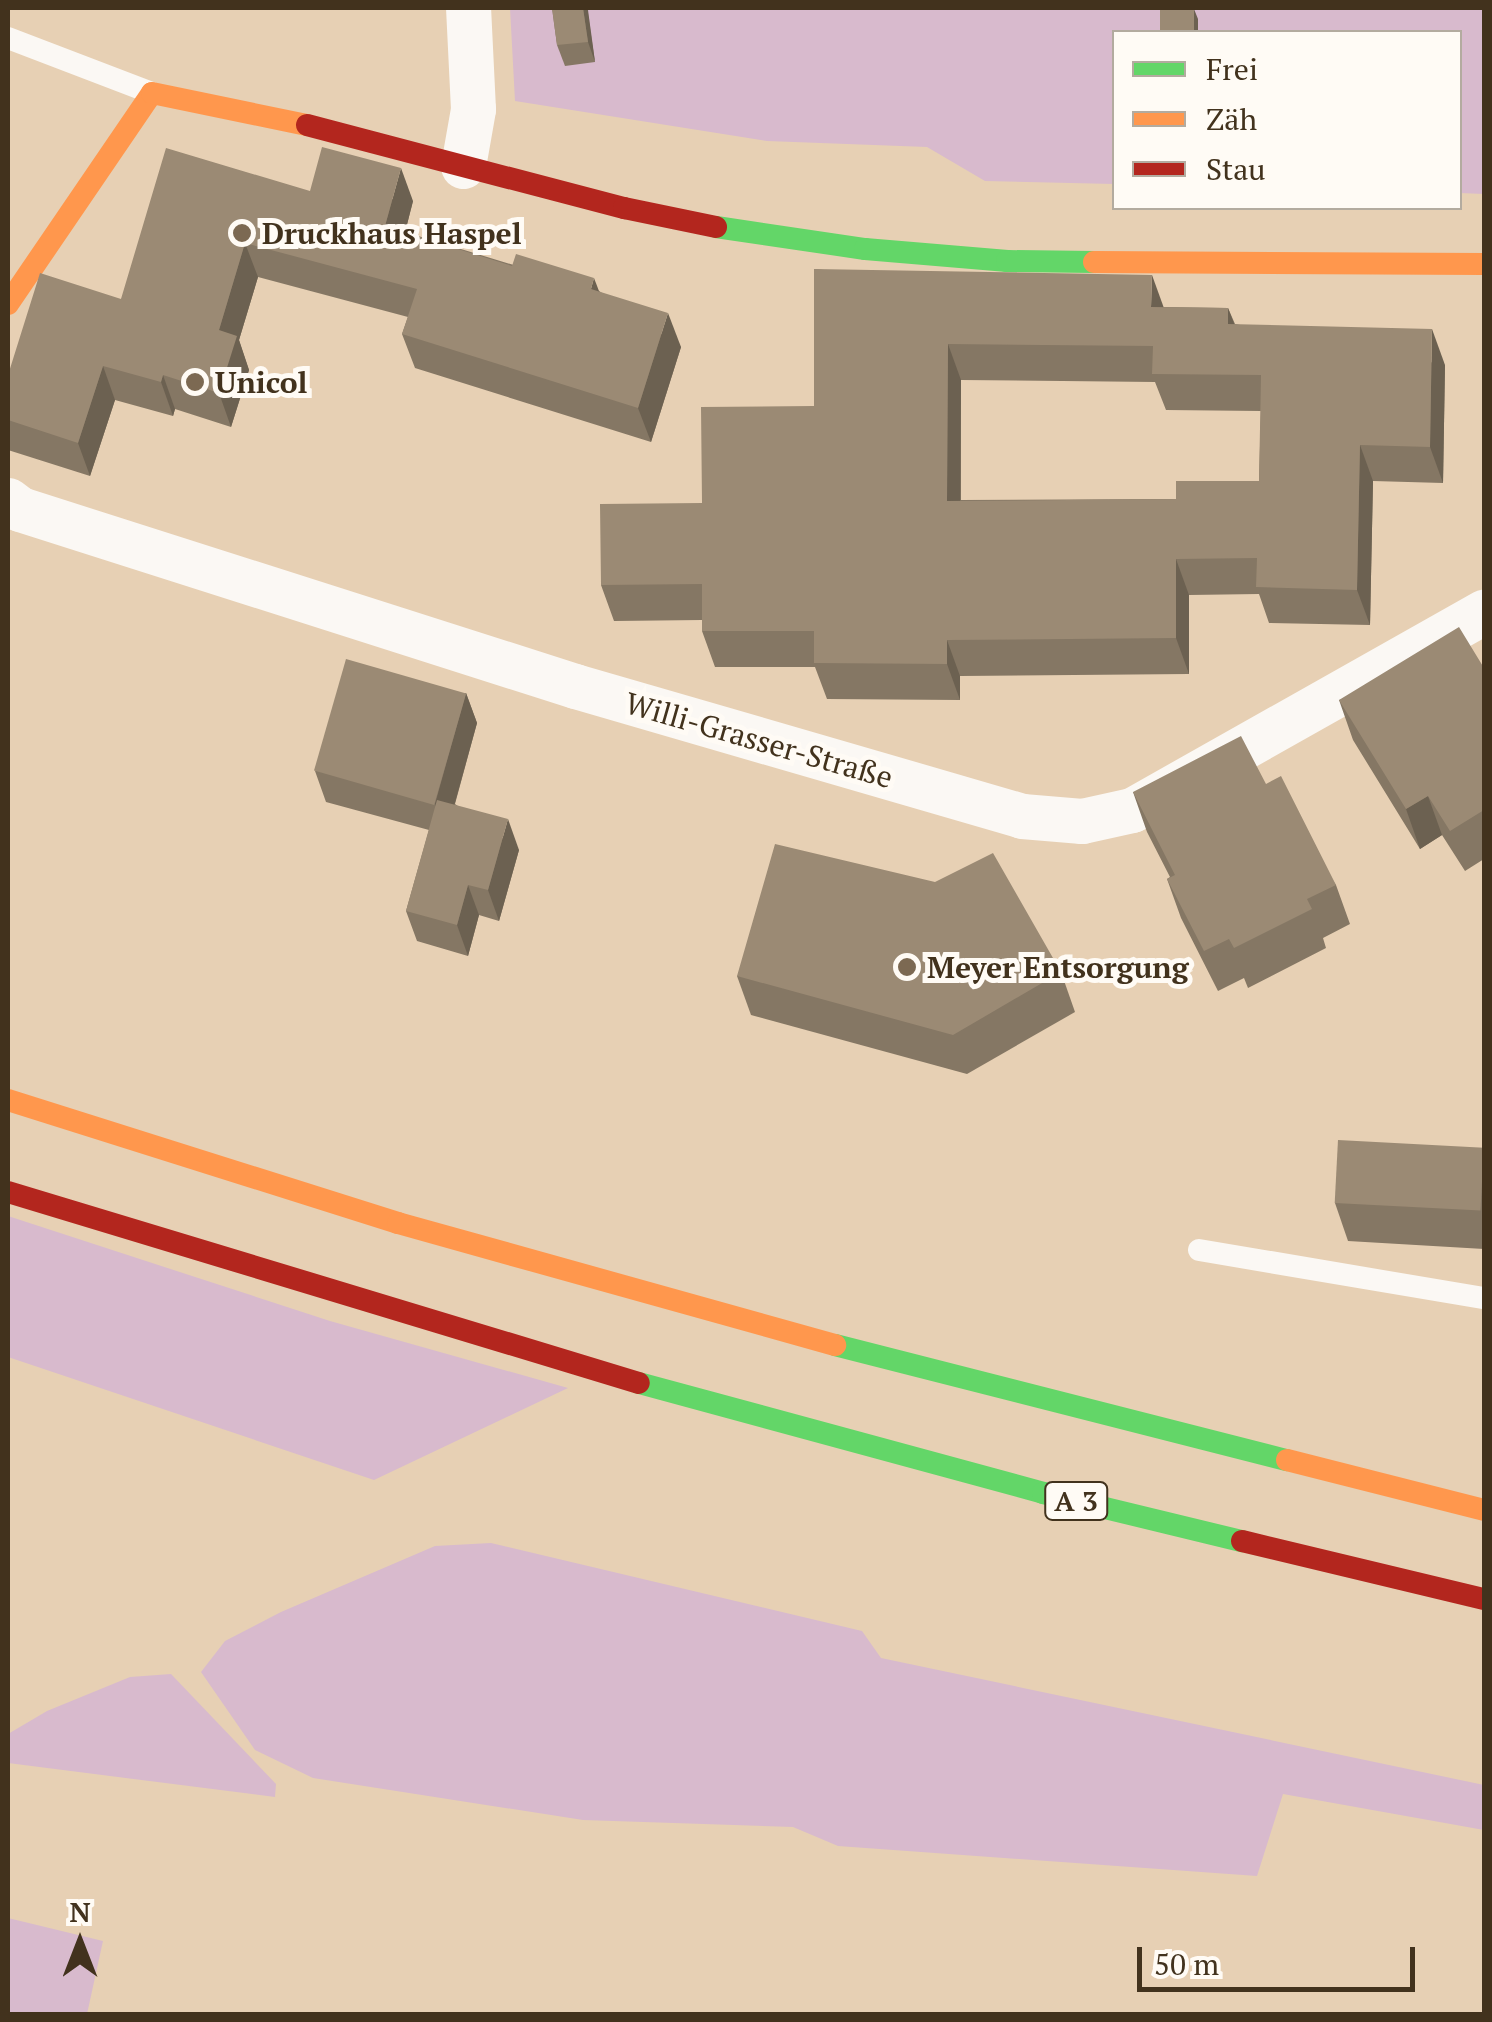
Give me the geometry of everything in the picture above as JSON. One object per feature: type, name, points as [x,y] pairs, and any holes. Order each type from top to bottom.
[{"type":"main road","points":[[8,304],[152,93],[297,122],[723,229],[865,249],[1007,261],[1484,264]]},
{"type":"main road","points":[[8,1100],[398,1223],[778,1331],[1484,1510]]},
{"type":"main road","name":"A 3","points":[[8,1192],[238,1265],[671,1393],[1043,1493],[1484,1600]]},
{"type":"street","points":[[463,166],[473,109],[468,8]]},
{"type":"street","name":"Willi-Grasser-Straße","points":[[8,500],[20,509],[575,686],[1022,816],[1082,822],[1132,810],[1484,612]]},
{"type":"lane","points":[[8,38],[152,93]]},
{"type":"lane","points":[[1198,1250],[1484,1298]]},
{"type":"shaded area","points":[[510,8],[1484,8],[1484,194],[1462,193],[1462,30],[1112,30],[1112,184],[985,181],[927,147],[767,141],[515,101]]},
{"type":"shaded area","points":[[8,1216],[330,1321],[568,1388],[374,1480],[8,1357]]},
{"type":"shaded area","points":[[491,1543],[862,1631],[881,1658],[1484,1785],[1484,1830],[1283,1794],[1257,1876],[838,1846],[793,1827],[583,1820],[313,1778],[255,1750],[201,1672],[225,1641],[281,1612],[435,1546]]},
{"type":"shaded area","points":[[171,1674],[276,1784],[275,1797],[8,1763],[8,1734],[47,1711],[130,1677]]},
{"type":"shaded area","points":[[8,1918],[103,1941],[87,2014],[8,2014]]},
{"type":"building","points":[[552,8],[583,8],[588,42],[557,45]]},
{"type":"building","points":[[1160,9],[1194,9],[1194,30],[1160,30]]},
{"type":"building","points":[[322,147],[401,168],[385,226],[512,266],[516,254],[594,278],[591,289],[668,313],[638,408],[402,334],[417,289],[245,243],[219,330],[237,336],[219,393],[163,375],[161,382],[103,366],[78,443],[8,420],[8,375],[40,273],[121,299],[166,148],[310,191]]},
{"type":"building","points":[[814,269],[1152,275],[1151,307],[1228,308],[1228,324],[1432,329],[1430,447],[1360,445],[1357,590],[1256,587],[1257,558],[1176,559],[1176,638],[947,640],[947,664],[814,663],[814,631],[702,631],[702,584],[601,585],[600,504],[702,503],[701,407],[814,406]],"holes":[[[948,344],[1153,346],[1152,374],[1261,375],[1259,481],[1176,481],[1176,499],[947,501]]]},
{"type":"building","points":[[1459,627],[1484,668],[1484,810],[1450,831],[1428,796],[1406,809],[1339,700]]},
{"type":"building","points":[[346,659],[466,693],[434,805],[314,771]]},
{"type":"building","points":[[1241,736],[1266,784],[1281,776],[1336,885],[1307,899],[1312,909],[1234,948],[1229,939],[1204,951],[1167,879],[1175,875],[1133,792]]},
{"type":"building","points":[[437,800],[508,819],[488,890],[468,885],[457,925],[406,911]]},
{"type":"building","name":"Meyer Entsorgung","points":[[775,844],[935,882],[993,853],[1061,972],[953,1035],[737,976]]},
{"type":"building","points":[[1338,1140],[1484,1148],[1481,1211],[1335,1203]]},
{"type":"traffic: fast","points":[[716,227],[865,249],[1007,261],[1094,262]]},
{"type":"traffic: fast","points":[[835,1345],[1287,1460]]},
{"type":"traffic: fast","points":[[639,1383],[1043,1493],[1242,1541]]},
{"type":"traffic: slow","points":[[8,304],[152,93],[307,125]]},
{"type":"traffic: slow","points":[[1094,262],[1484,264]]},
{"type":"traffic: slow","points":[[8,1100],[398,1223],[835,1345]]},
{"type":"traffic: slow","points":[[1287,1460],[1484,1510]]},
{"type":"traffic: jam","points":[[307,125],[624,208],[716,227]]},
{"type":"traffic: jam","points":[[8,1192],[639,1383]]},
{"type":"traffic: jam","points":[[1242,1541],[1484,1599]]},
{"type":"place","name":"Druckhaus Haspel","points":[[242,233]]},
{"type":"place","name":"Unicol","points":[[195,382]]},
{"type":"place","name":"Meyer Entsorgung","points":[[907,967]]}]
